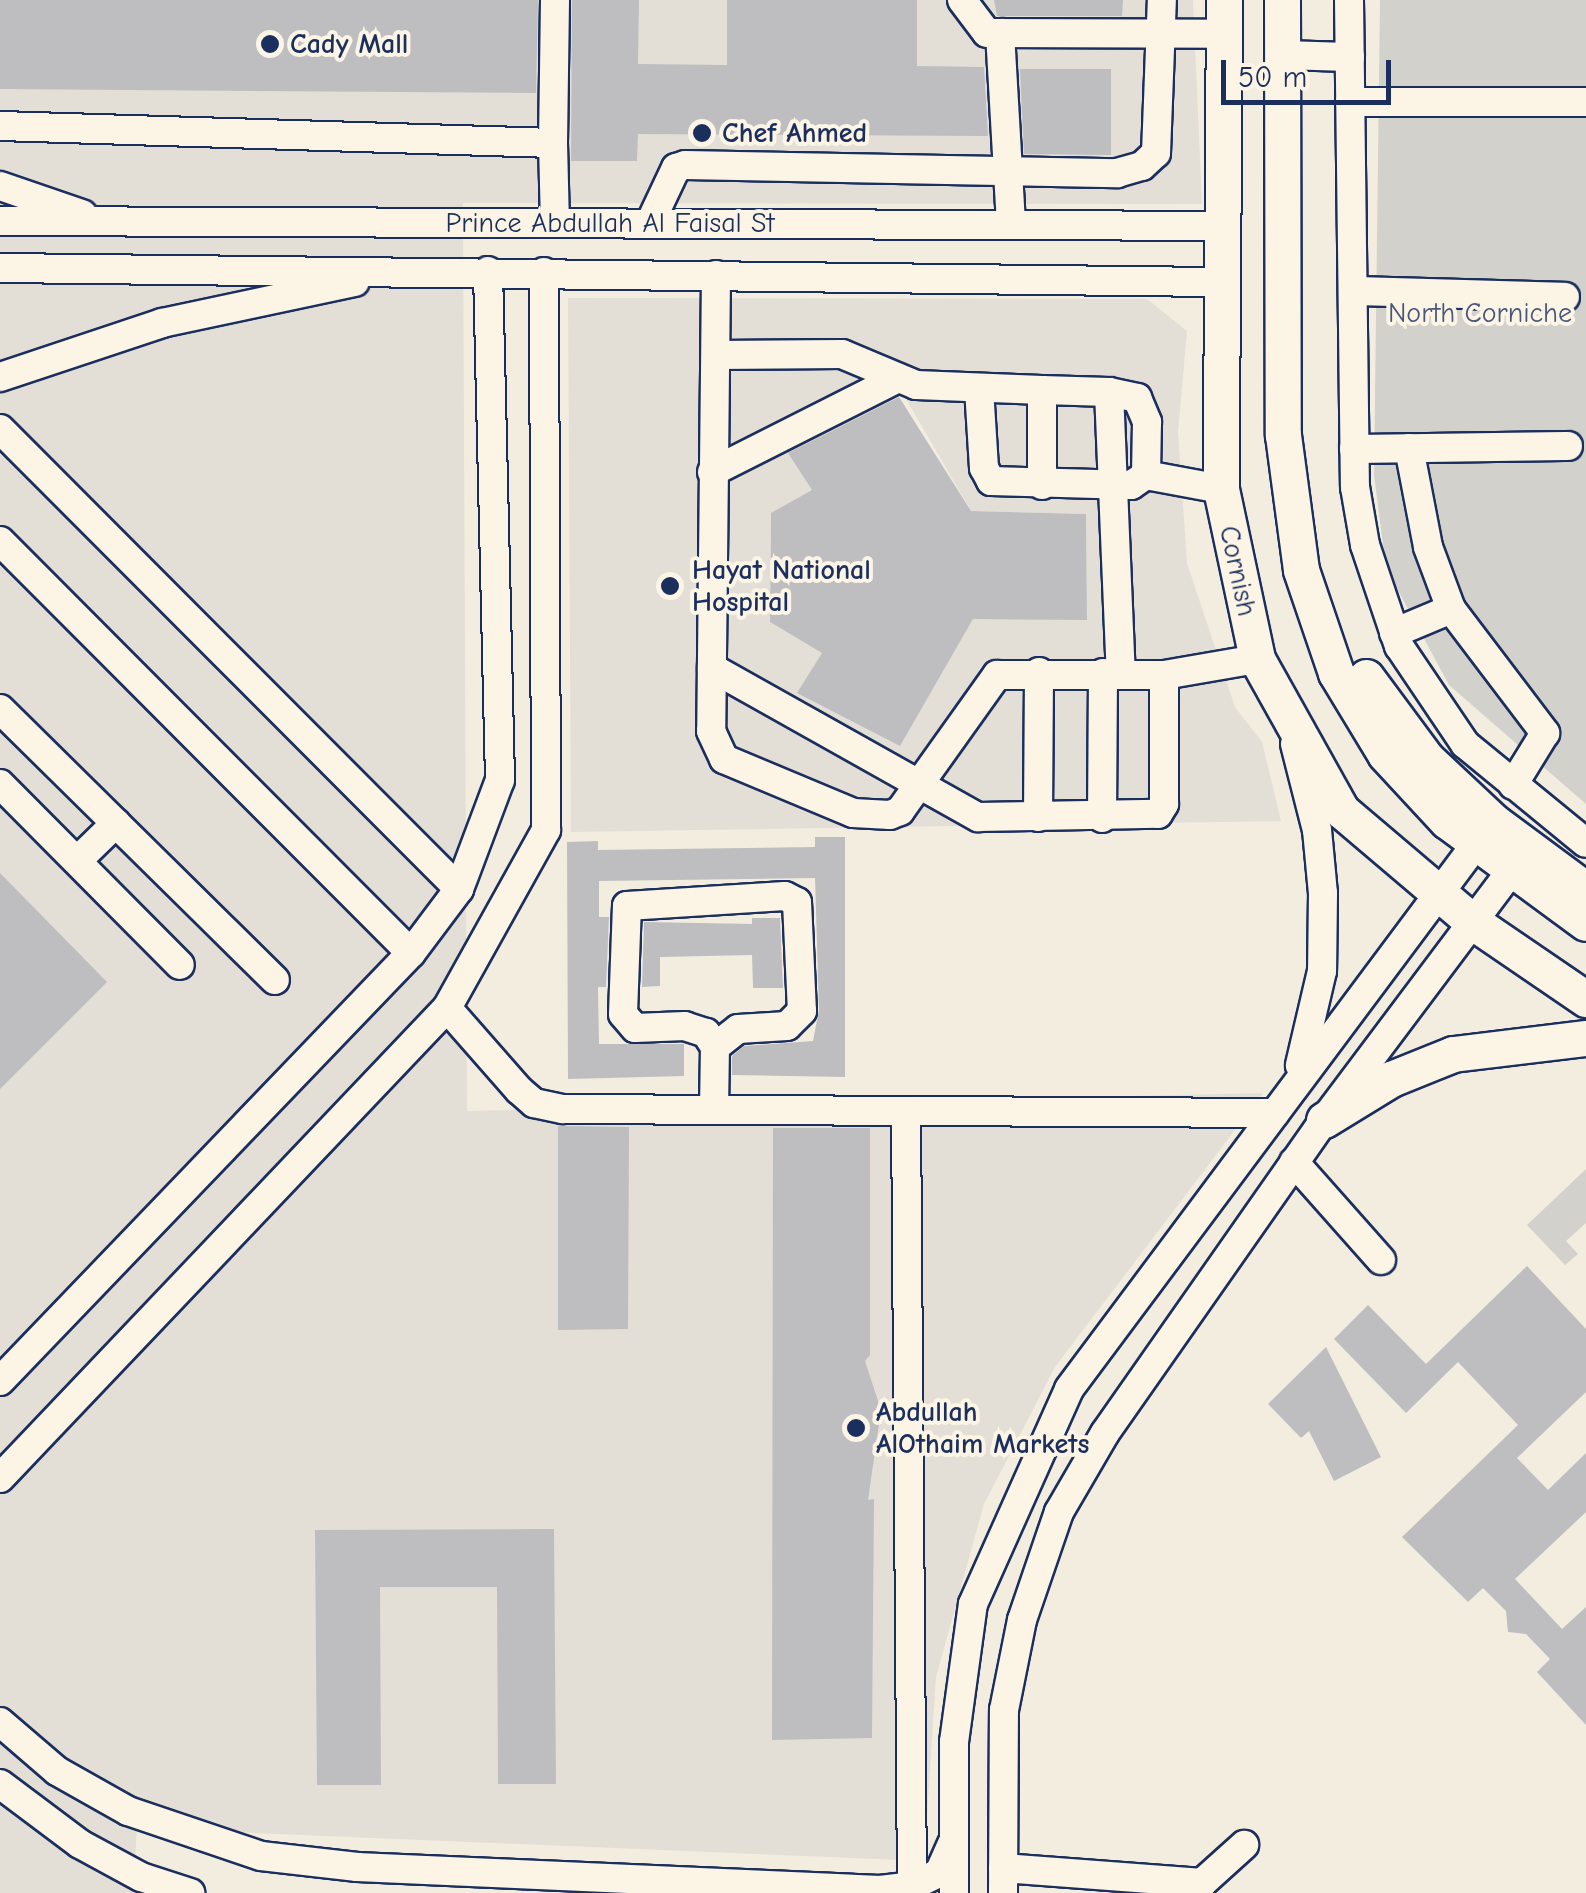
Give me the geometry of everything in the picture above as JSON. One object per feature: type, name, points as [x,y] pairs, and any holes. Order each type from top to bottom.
[{"type":"main road","points":[[1282,0],[1283,435],[1301,570],[1336,673],[1386,754],[1476,844],[1586,923]]},
{"type":"main road","name":"Cornish","points":[[1224,17],[1219,282],[1221,489],[1257,659],[1291,728],[1342,810],[1438,895],[1586,999]]},
{"type":"main road","points":[[1292,491],[1320,579],[1384,708],[1493,821],[1586,890]]},
{"type":"main road","points":[[1324,1120],[1391,1079],[1453,1054],[1586,1038]]},
{"type":"street","points":[[555,0],[555,223]]},
{"type":"street","points":[[962,0],[972,21],[986,33],[1160,33],[1224,17]]},
{"type":"street","points":[[650,223],[676,168],[685,165],[1117,173],[1156,153],[1162,0]]},
{"type":"street","points":[[1349,0],[1354,449],[1364,545],[1394,633],[1464,744],[1586,843]]},
{"type":"street","points":[[1000,33],[1011,224]]},
{"type":"street","points":[[1282,55],[1350,57]]},
{"type":"street","points":[[1350,102],[1586,102]]},
{"type":"street","points":[[0,126],[554,143]]},
{"type":"street","points":[[0,186],[102,221]]},
{"type":"street","name":"Prince Abdullah Al Faisal St","points":[[0,220],[1220,226]]},
{"type":"street","name":"Prince Abdullah Al Faisal St","points":[[0,268],[1219,282]]},
{"type":"street","points":[[0,378],[162,322],[414,270]]},
{"type":"street","points":[[0,1381],[412,953],[460,890],[500,780],[488,272]]},
{"type":"street","points":[[0,1478],[447,1008],[546,830],[544,272]]},
{"type":"street","points":[[716,275],[711,731],[724,758],[872,816],[900,811],[998,674],[1164,674],[1257,659]]},
{"type":"street","points":[[1352,291],[1565,296]]},
{"type":"street","points":[[716,356],[842,354],[898,378],[979,388],[1109,392],[1137,398],[1144,409],[1146,475],[1140,483],[1115,485],[992,481],[984,468],[979,388]]},
{"type":"street","points":[[712,472],[898,378]]},
{"type":"street","points":[[1042,390],[1042,484]]},
{"type":"street","points":[[1102,818],[1112,674],[1115,485],[1109,392]]},
{"type":"street","points":[[0,428],[460,890]]},
{"type":"street","points":[[1354,449],[1568,446]]},
{"type":"street","points":[[1410,448],[1428,547],[1451,609],[1545,732],[1513,784]]},
{"type":"street","points":[[1146,475],[1221,489]]},
{"type":"street","points":[[0,541],[412,953]]},
{"type":"street","points":[[1394,633],[1451,609]]},
{"type":"street","points":[[712,668],[962,813],[1144,819],[1164,804],[1164,674]]},
{"type":"street","points":[[1038,672],[1038,817]]},
{"type":"street","points":[[0,709],[275,980]]},
{"type":"street","points":[[1283,1102],[1313,1027],[1323,894],[1317,830],[1291,728]]},
{"type":"street","points":[[0,784],[180,965]]},
{"type":"street","points":[[78,860],[116,823]]},
{"type":"street","points":[[954,1893],[954,1742],[973,1604],[1015,1499],[1069,1389],[1476,844]]},
{"type":"street","points":[[1244,1845],[1202,1884],[1003,1880],[1004,1710],[1022,1620],[1059,1512],[1104,1433],[1324,1120],[1511,871]]},
{"type":"street","points":[[714,1047],[738,1030],[787,1026],[802,1011],[797,902],[784,896],[627,906],[627,1022],[697,1028],[714,1047],[714,1110]]},
{"type":"street","points":[[447,1008],[534,1103],[714,1110],[906,1111],[1283,1102]]},
{"type":"street","points":[[906,1111],[912,1890]]},
{"type":"street","points":[[1294,1162],[1381,1260]]},
{"type":"street","points":[[0,1722],[57,1770],[128,1811],[261,1856],[357,1867],[912,1890],[939,1873],[954,1838]]},
{"type":"street","points":[[0,1784],[141,1885],[190,1893]]},
{"type":"shaded area","points":[[0,0],[1193,0],[1202,204],[463,203],[467,1111],[1263,1093],[1055,1367],[984,1504],[936,1677],[924,1861],[137,1828],[133,1893],[0,1893]]},
{"type":"shaded area","name":"Hayat National Hospital","points":[[568,298],[1147,299],[1187,331],[1178,432],[1187,563],[1235,707],[1262,742],[1281,821],[571,832]],"holes":[[[902,392],[971,511],[1086,514],[1087,619],[973,619],[900,745],[798,693],[822,653],[770,622],[771,514],[812,490],[789,453]]]},
{"type":"green space","name":"North Corniche","points":[[1380,0],[1586,0],[1586,804],[1449,685],[1386,568],[1374,475]]},
{"type":"green space","points":[[1586,1169],[1586,1223],[1566,1241],[1578,1254],[1565,1265],[1527,1225]]},
{"type":"building","name":"Cady Mall","points":[[0,0],[538,0],[536,93],[0,89]]},
{"type":"building","points":[[572,0],[639,0],[638,64],[727,65],[727,0],[917,0],[917,66],[984,67],[988,136],[638,134],[637,161],[571,161]]},
{"type":"building","points":[[994,0],[1123,0],[1122,16],[997,16]]},
{"type":"building","points":[[1020,69],[1111,69],[1111,155],[1024,154]]},
{"type":"building","name":"Hayat National Hospital","points":[[899,397],[971,511],[1086,514],[1087,620],[973,619],[900,746],[797,693],[822,653],[770,622],[771,513],[812,490],[788,453]]},
{"type":"building","points":[[815,837],[845,837],[845,1077],[732,1075],[732,1056],[744,1046],[813,1041],[819,1010],[815,878],[599,881],[599,917],[609,917],[606,987],[598,987],[599,1044],[684,1044],[684,1076],[568,1079],[567,842],[598,841],[598,850],[815,847]]},
{"type":"building","points":[[0,873],[107,982],[0,1089]]},
{"type":"building","points":[[752,918],[780,918],[783,988],[753,988],[752,955],[660,957],[660,986],[642,987],[644,922],[752,924]]},
{"type":"building","points":[[558,1126],[629,1127],[628,1329],[558,1330]]},
{"type":"building","points":[[773,1128],[870,1128],[870,1355],[865,1361],[881,1410],[868,1500],[874,1499],[872,1738],[772,1740]]},
{"type":"building","points":[[1527,1266],[1586,1329],[1586,1392],[1517,1458],[1548,1490],[1586,1453],[1586,1512],[1515,1579],[1562,1629],[1586,1607],[1586,1725],[1537,1672],[1550,1659],[1526,1634],[1508,1632],[1506,1611],[1483,1588],[1468,1602],[1402,1537],[1518,1425],[1458,1362],[1406,1413],[1334,1339],[1368,1305],[1426,1364]]},
{"type":"building","points":[[1326,1347],[1381,1457],[1334,1481],[1309,1431],[1301,1438],[1268,1404]]},
{"type":"building","points":[[554,1529],[556,1784],[498,1784],[497,1587],[380,1587],[381,1785],[317,1785],[315,1530]]},
{"type":"place","name":"Cady Mall","points":[[270,44]]},
{"type":"place","name":"Chef Ahmed","points":[[702,133]]},
{"type":"place","name":"Hayat National Hospital","points":[[670,586]]},
{"type":"place","name":"Abdullah AlOthaim Markets","points":[[856,1428]]}]
